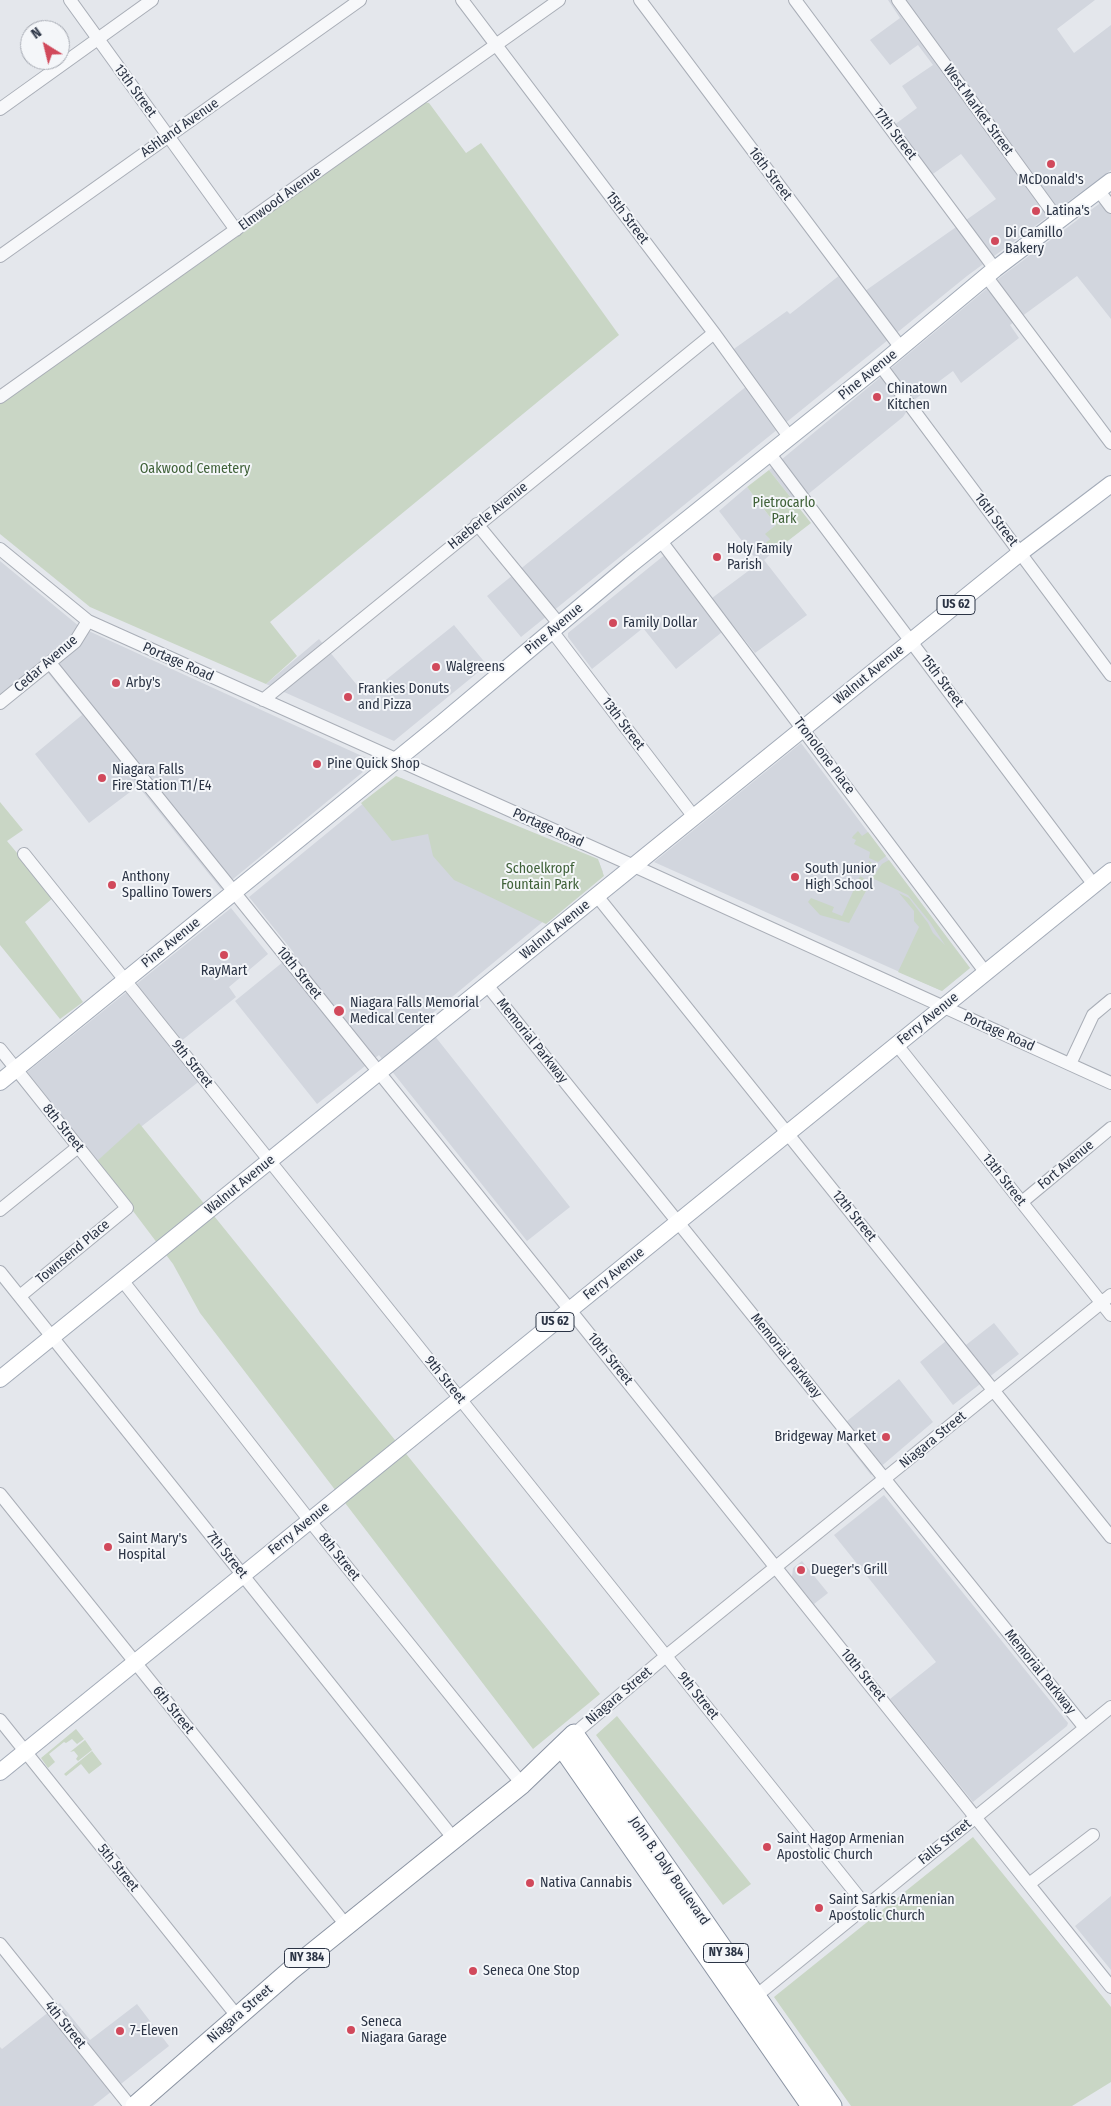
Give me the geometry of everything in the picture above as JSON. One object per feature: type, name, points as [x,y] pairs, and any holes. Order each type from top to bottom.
[{"type":"highway","name":"Niagara Street","points":[[135,2106],[237,2016],[346,1925],[522,1784],[568,1740]]},
{"type":"highway","name":"John B. Daly Boulevard","points":[[568,1740],[756,1996],[832,2106]]},
{"type":"highway","name":"John B. Daly Boulevard","points":[[568,1740],[811,2106]]},
{"type":"main road","name":"Pine Avenue","points":[[0,1082],[660,541],[790,438],[991,273],[1105,186]]},
{"type":"main road","name":"Walnut Avenue","points":[[0,1379],[1020,553],[1111,484]]},
{"type":"main road","name":"Ferry Avenue","points":[[0,1772],[1111,871]]},
{"type":"street","name":"13th Street","points":[[70,0],[236,230]]},
{"type":"street","points":[[0,109],[152,0]]},
{"type":"street","name":"Ashland Avenue","points":[[0,256],[360,0]]},
{"type":"street","name":"15th Street","points":[[462,0],[714,334],[790,438]]},
{"type":"street","name":"Elmwood Avenue","points":[[0,397],[559,0]]},
{"type":"street","name":"16th Street","points":[[640,0],[900,348]]},
{"type":"street","name":"17th Street","points":[[795,0],[1111,443]]},
{"type":"street","name":"West Market Street","points":[[898,0],[1059,221]]},
{"type":"street","points":[[1105,186],[1111,206]]},
{"type":"street","name":"Haeberle Avenue","points":[[263,700],[477,524],[714,334]]},
{"type":"street","name":"16th Street","points":[[880,365],[1111,675]]},
{"type":"street","name":"15th Street","points":[[770,454],[1094,885]]},
{"type":"street","name":"13th Street","points":[[477,524],[556,628],[694,817]]},
{"type":"street","name":"Tronolone Place","points":[[660,541],[986,973]]},
{"type":"street","name":"Portage Road","points":[[0,549],[88,621],[1111,1083]]},
{"type":"street","name":"Cedar Avenue","points":[[0,703],[74,642],[88,621]]},
{"type":"street","name":"10th Street","points":[[50,662],[1111,1987]]},
{"type":"street","name":"9th Street","points":[[24,854],[866,1906]]},
{"type":"street","name":"12th Street","points":[[597,896],[1111,1537]]},
{"type":"street","name":"Memorial Parkway","points":[[487,985],[1084,1728]]},
{"type":"street","points":[[1070,1064],[1093,1015],[1111,1000]]},
{"type":"street","name":"13th Street","points":[[897,1045],[1022,1202],[1106,1299],[1111,1314]]},
{"type":"street","name":"8th Street","points":[[0,1049],[127,1208]]},
{"type":"street","name":"Fort Avenue","points":[[1022,1202],[1111,1128]]},
{"type":"street","points":[[0,1210],[78,1146]]},
{"type":"street","name":"Townsend Place","points":[[20,1296],[127,1208]]},
{"type":"street","name":"7th Street","points":[[0,1272],[454,1839]]},
{"type":"street","name":"8th Street","points":[[122,1280],[310,1521],[522,1784]]},
{"type":"street","name":"Niagara Street","points":[[568,1740],[666,1656],[1106,1299]]},
{"type":"street","name":"6th Street","points":[[0,1494],[346,1925]]},
{"type":"street","name":"Falls Street","points":[[756,1996],[1111,1707]]},
{"type":"street","name":"5th Street","points":[[0,1720],[237,2016]]},
{"type":"street","points":[[1030,1884],[1093,1835]]},
{"type":"street","name":"4th Street","points":[[0,1944],[130,2106]]},
{"type":"shaded area","points":[[888,0],[1095,0],[1057,29],[1074,53],[1111,25],[1111,170],[967,276],[521,637],[487,596],[753,381],[731,351],[787,311],[790,314],[849,268],[865,291],[996,199],[961,154],[923,181],[886,131],[917,108],[902,86],[933,65],[918,45],[890,65],[870,40],[900,18]]},
{"type":"shaded area","points":[[1111,195],[1111,319],[1077,276],[1010,325],[1019,338],[961,383],[953,371],[914,400],[903,417],[796,504],[769,470],[1002,276]]},
{"type":"shaded area","points":[[747,487],[776,525],[770,539],[763,545],[771,554],[764,560],[807,615],[755,653],[732,624],[676,669],[643,628],[592,669],[568,637],[568,633],[672,549],[712,598],[759,563],[719,511]]},
{"type":"shaded area","points":[[0,561],[80,627],[375,762],[221,889],[138,786],[89,823],[35,754],[82,715],[44,668],[0,704]]},
{"type":"shaded area","points":[[454,625],[487,665],[394,741],[266,684],[319,639],[366,696]]},
{"type":"shaded area","name":"South Junior High School","points":[[801,743],[970,968],[942,991],[654,862]]},
{"type":"shaded area","name":"Niagara Falls Memorial Medical Center","points":[[401,778],[599,862],[603,872],[423,1021],[570,1207],[527,1241],[379,1055],[317,1104],[235,1001],[294,953],[249,897],[393,779]]},
{"type":"shaded area","points":[[231,908],[268,954],[229,987],[236,997],[180,1042],[206,1076],[96,1162],[26,1073]]},
{"type":"shaded area","points":[[994,1323],[1019,1354],[953,1405],[920,1362],[956,1333],[966,1345]]},
{"type":"shaded area","points":[[899,1379],[933,1422],[871,1475],[836,1430]]},
{"type":"shaded area","points":[[884,1495],[1068,1723],[1067,1726],[973,1802],[890,1699],[936,1662],[834,1535]]},
{"type":"shaded area","points":[[802,1561],[828,1593],[814,1604],[792,1577],[793,1568]]},
{"type":"shaded area","points":[[1111,1896],[1111,1970],[1075,1926]]},
{"type":"shaded area","points":[[60,2003],[90,2040],[137,2004],[169,2046],[93,2106],[0,2106],[0,2047],[2,2049]]},
{"type":"green space","name":"Oakwood Cemetery","points":[[423,102],[429,103],[466,153],[481,143],[619,335],[270,622],[297,656],[266,684],[90,607],[0,534],[0,404]]},
{"type":"green space","name":"Pietrocarlo Park","points":[[769,470],[811,523],[771,554],[763,545],[770,539],[765,534],[776,525],[747,487]]},
{"type":"green space","name":"Schoelkropf Fountain Park","points":[[396,776],[598,859],[604,876],[546,924],[454,880],[433,856],[428,834],[392,841],[361,803]]},
{"type":"green space","points":[[0,802],[23,830],[7,841],[54,897],[25,922],[83,1002],[60,1019],[0,945]]},
{"type":"green space","points":[[858,831],[862,836],[868,832],[886,856],[878,862],[869,858],[870,852],[854,844],[856,840],[852,838]]},
{"type":"green space","points":[[889,860],[970,968],[942,991],[898,972],[919,927],[914,921],[914,911],[899,893],[909,898],[928,923],[933,933],[945,945],[930,922],[908,895],[872,878],[882,864]]},
{"type":"green space","points":[[869,861],[877,866],[873,873],[865,874]]},
{"type":"green space","points":[[860,876],[866,880],[867,889],[849,923],[820,915],[808,902],[811,898],[834,907],[832,912],[842,916]]},
{"type":"green space","points":[[139,1123],[600,1694],[533,1749],[200,1313],[173,1264],[96,1162]]},
{"type":"green space","points":[[617,1716],[751,1884],[723,1905],[596,1735]]},
{"type":"green space","points":[[76,1729],[84,1739],[77,1744],[72,1739],[66,1743],[64,1742],[49,1754],[55,1762],[48,1768],[41,1758]]},
{"type":"green space","points":[[85,1740],[92,1750],[78,1761],[76,1759],[78,1756],[74,1751],[70,1752]]},
{"type":"green space","points":[[92,1751],[102,1764],[89,1774],[81,1764],[66,1776],[64,1774]]},
{"type":"green space","points":[[973,1837],[1111,2007],[1111,2082],[1072,2106],[851,2106],[774,1997]]},
{"type":"place","name":"McDonald's","points":[[1051,164]]},
{"type":"place","name":"Latina's","points":[[1036,211]]},
{"type":"place","name":"Di Camillo Bakery","points":[[995,241]]},
{"type":"place","name":"Chinatown Kitchen","points":[[877,397]]},
{"type":"place","name":"Holy Family Parish","points":[[717,557]]},
{"type":"place","name":"Family Dollar","points":[[613,623]]},
{"type":"place","name":"Walgreens","points":[[436,667]]},
{"type":"place","name":"Arby's","points":[[116,683]]},
{"type":"place","name":"Frankies Donuts and Pizza","points":[[348,697]]},
{"type":"place","name":"Pine Quick Shop","points":[[317,764]]},
{"type":"place","name":"Niagara Falls Fire Station T1/E4","points":[[102,778]]},
{"type":"place","name":"South Junior High School","points":[[795,877]]},
{"type":"place","name":"Anthony Spallino Towers","points":[[112,885]]},
{"type":"place","name":"RayMart","points":[[224,955]]},
{"type":"place","name":"Niagara Falls Memorial Medical Center","points":[[339,1011]]},
{"type":"place","name":"Bridgeway Market","points":[[886,1437]]},
{"type":"place","name":"Saint Mary's Hospital","points":[[108,1547]]},
{"type":"place","name":"Dueger's Grill","points":[[801,1570]]},
{"type":"place","name":"Saint Hagop Armenian Apostolic Church","points":[[767,1847]]},
{"type":"place","name":"Nativa Cannabis","points":[[530,1883]]},
{"type":"place","name":"Saint Sarkis Armenian Apostolic Church","points":[[819,1908]]},
{"type":"place","name":"Seneca One Stop","points":[[473,1971]]},
{"type":"place","name":"Seneca Niagara Garage","points":[[351,2030]]},
{"type":"place","name":"7-Eleven","points":[[120,2031]]}]
